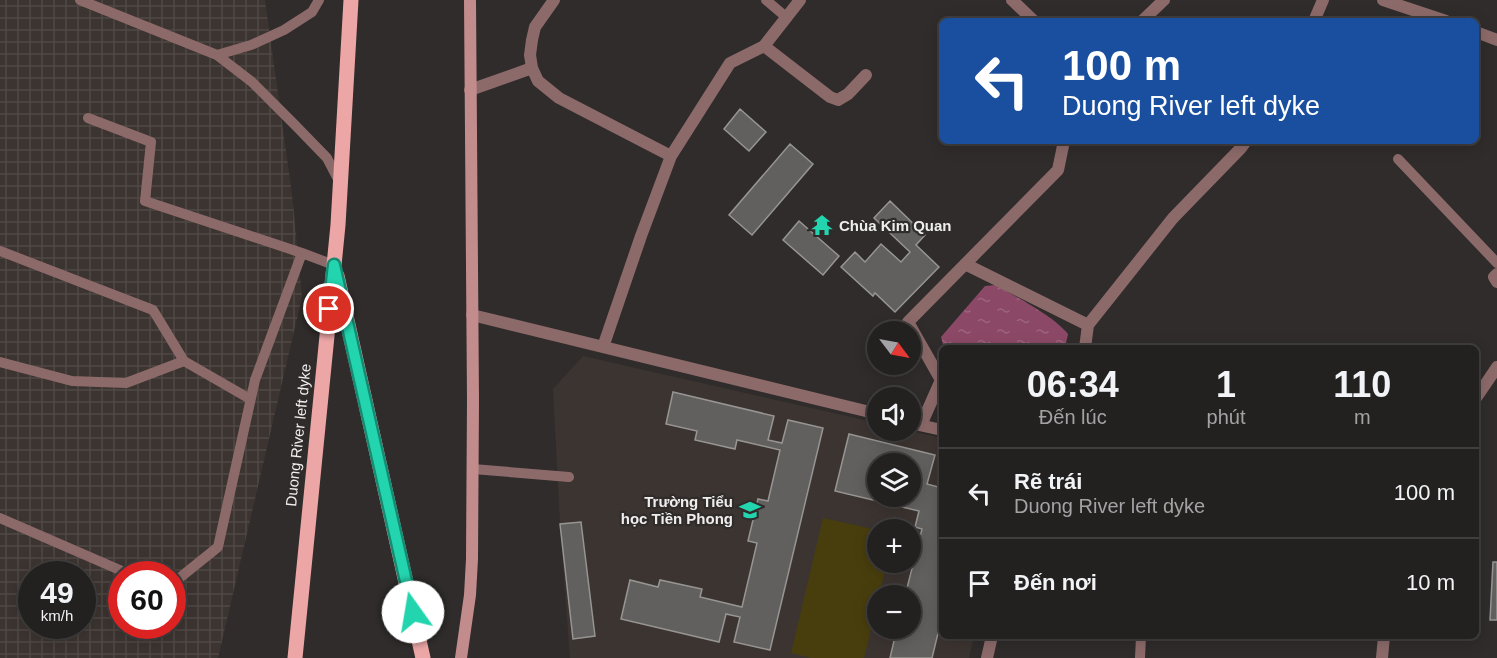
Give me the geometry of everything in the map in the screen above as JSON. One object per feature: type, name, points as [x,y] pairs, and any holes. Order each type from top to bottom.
[{"type":"main road","name":"Duong River left dyke","points":[[295,658],[334,265],[351,0]]},
{"type":"main road","points":[[334,265],[423,658]]},
{"type":"street","points":[[460,658],[470,595],[472,559],[470,0]]},
{"type":"street","points":[[554,0],[536,27],[530,55],[532,68],[538,81],[558,98],[671,156]]},
{"type":"street","points":[[603,347],[671,156],[730,63],[764,46],[800,0]]},
{"type":"street","points":[[1012,0],[1031,18]]},
{"type":"street","points":[[1145,18],[1164,0]]},
{"type":"street","points":[[1315,18],[1323,0]]},
{"type":"street","points":[[1383,0],[1437,18]]},
{"type":"street","points":[[1479,33],[1497,40]]},
{"type":"street","points":[[764,46],[830,97],[838,100],[848,94],[866,75]]},
{"type":"street","points":[[470,90],[532,68]]},
{"type":"street","points":[[939,376],[908,322],[1058,170],[1063,144]]},
{"type":"street","points":[[1085,345],[1088,325],[1173,218],[1244,144]]},
{"type":"street","points":[[965,264],[1088,325]]},
{"type":"street","points":[[1497,274],[1494,277],[1497,282]]},
{"type":"street","points":[[472,315],[867,411]]},
{"type":"street","points":[[1479,394],[1497,368]]},
{"type":"street","points":[[921,415],[939,384]]},
{"type":"street","points":[[921,425],[939,429]]},
{"type":"street","points":[[987,658],[991,639]]},
{"type":"street","points":[[1382,658],[1384,639]]},
{"type":"lane","points":[[80,0],[217,55],[252,82],[327,158],[340,185]]},
{"type":"lane","points":[[217,55],[251,45],[284,30],[312,12],[319,0]]},
{"type":"lane","points":[[765,0],[786,17]]},
{"type":"lane","points":[[88,118],[152,142],[146,201],[334,265]]},
{"type":"lane","points":[[1398,159],[1497,263]]},
{"type":"lane","points":[[0,251],[153,310],[184,361],[250,399]]},
{"type":"lane","points":[[186,573],[218,547],[255,380],[302,253]]},
{"type":"lane","points":[[0,362],[72,381],[126,383],[184,361]]},
{"type":"lane","points":[[473,469],[569,477]]},
{"type":"lane","points":[[0,518],[108,565]]},
{"type":"lane","points":[[1140,658],[1141,639]]},
{"type":"shaded area","points":[[0,0],[265,0],[292,194],[302,297],[218,658],[0,658]]},
{"type":"shaded area","name":"Trường Tiểu học Tiền Phong","points":[[583,356],[867,421],[867,441],[921,441],[921,433],[939,437],[939,639],[973,639],[969,658],[570,658],[553,389]]},
{"type":"shaded area","points":[[823,518],[867,528],[867,573],[884,573],[882,585],[867,585],[869,639],[864,658],[812,658],[791,653]]},
{"type":"water","points":[[996,285],[1054,320],[1068,334],[1066,345],[943,345],[941,337],[985,286]]},
{"type":"building","points":[[740,109],[766,132],[749,151],[724,129]]},
{"type":"building","points":[[790,144],[813,164],[752,235],[729,215]]},
{"type":"building","points":[[890,201],[925,235],[916,245],[939,267],[895,312],[841,267],[855,252],[865,262],[881,244],[901,262],[910,252],[874,218]]},
{"type":"building","points":[[799,221],[839,256],[823,275],[783,240]]},
{"type":"building","points":[[673,392],[774,416],[768,440],[782,443],[788,420],[823,428],[770,650],[734,642],[740,617],[726,614],[719,642],[621,619],[630,580],[658,587],[660,580],[702,589],[700,597],[742,607],[757,543],[748,541],[758,499],[768,501],[780,450],[737,440],[735,449],[695,440],[697,431],[666,424]]},
{"type":"building","points":[[849,434],[867,438],[867,441],[878,441],[935,455],[927,484],[939,487],[939,629],[932,658],[890,658],[894,639],[921,639],[921,585],[908,585],[911,573],[921,573],[922,529],[921,519],[917,519],[919,511],[902,507],[921,507],[921,453],[867,453],[867,499],[835,491]]},
{"type":"building","points":[[581,522],[595,636],[573,639],[560,524]]},
{"type":"building","points":[[1493,562],[1497,562],[1497,620],[1490,620]]},
{"type":"place","name":"Chùa Kim Quan","points":[[822,225]]},
{"type":"place","name":"Trường Tiểu học Tiền Phong","points":[[750,510]]},
{"type":"route","points":[[329,309],[334,265],[413,612]]}]
